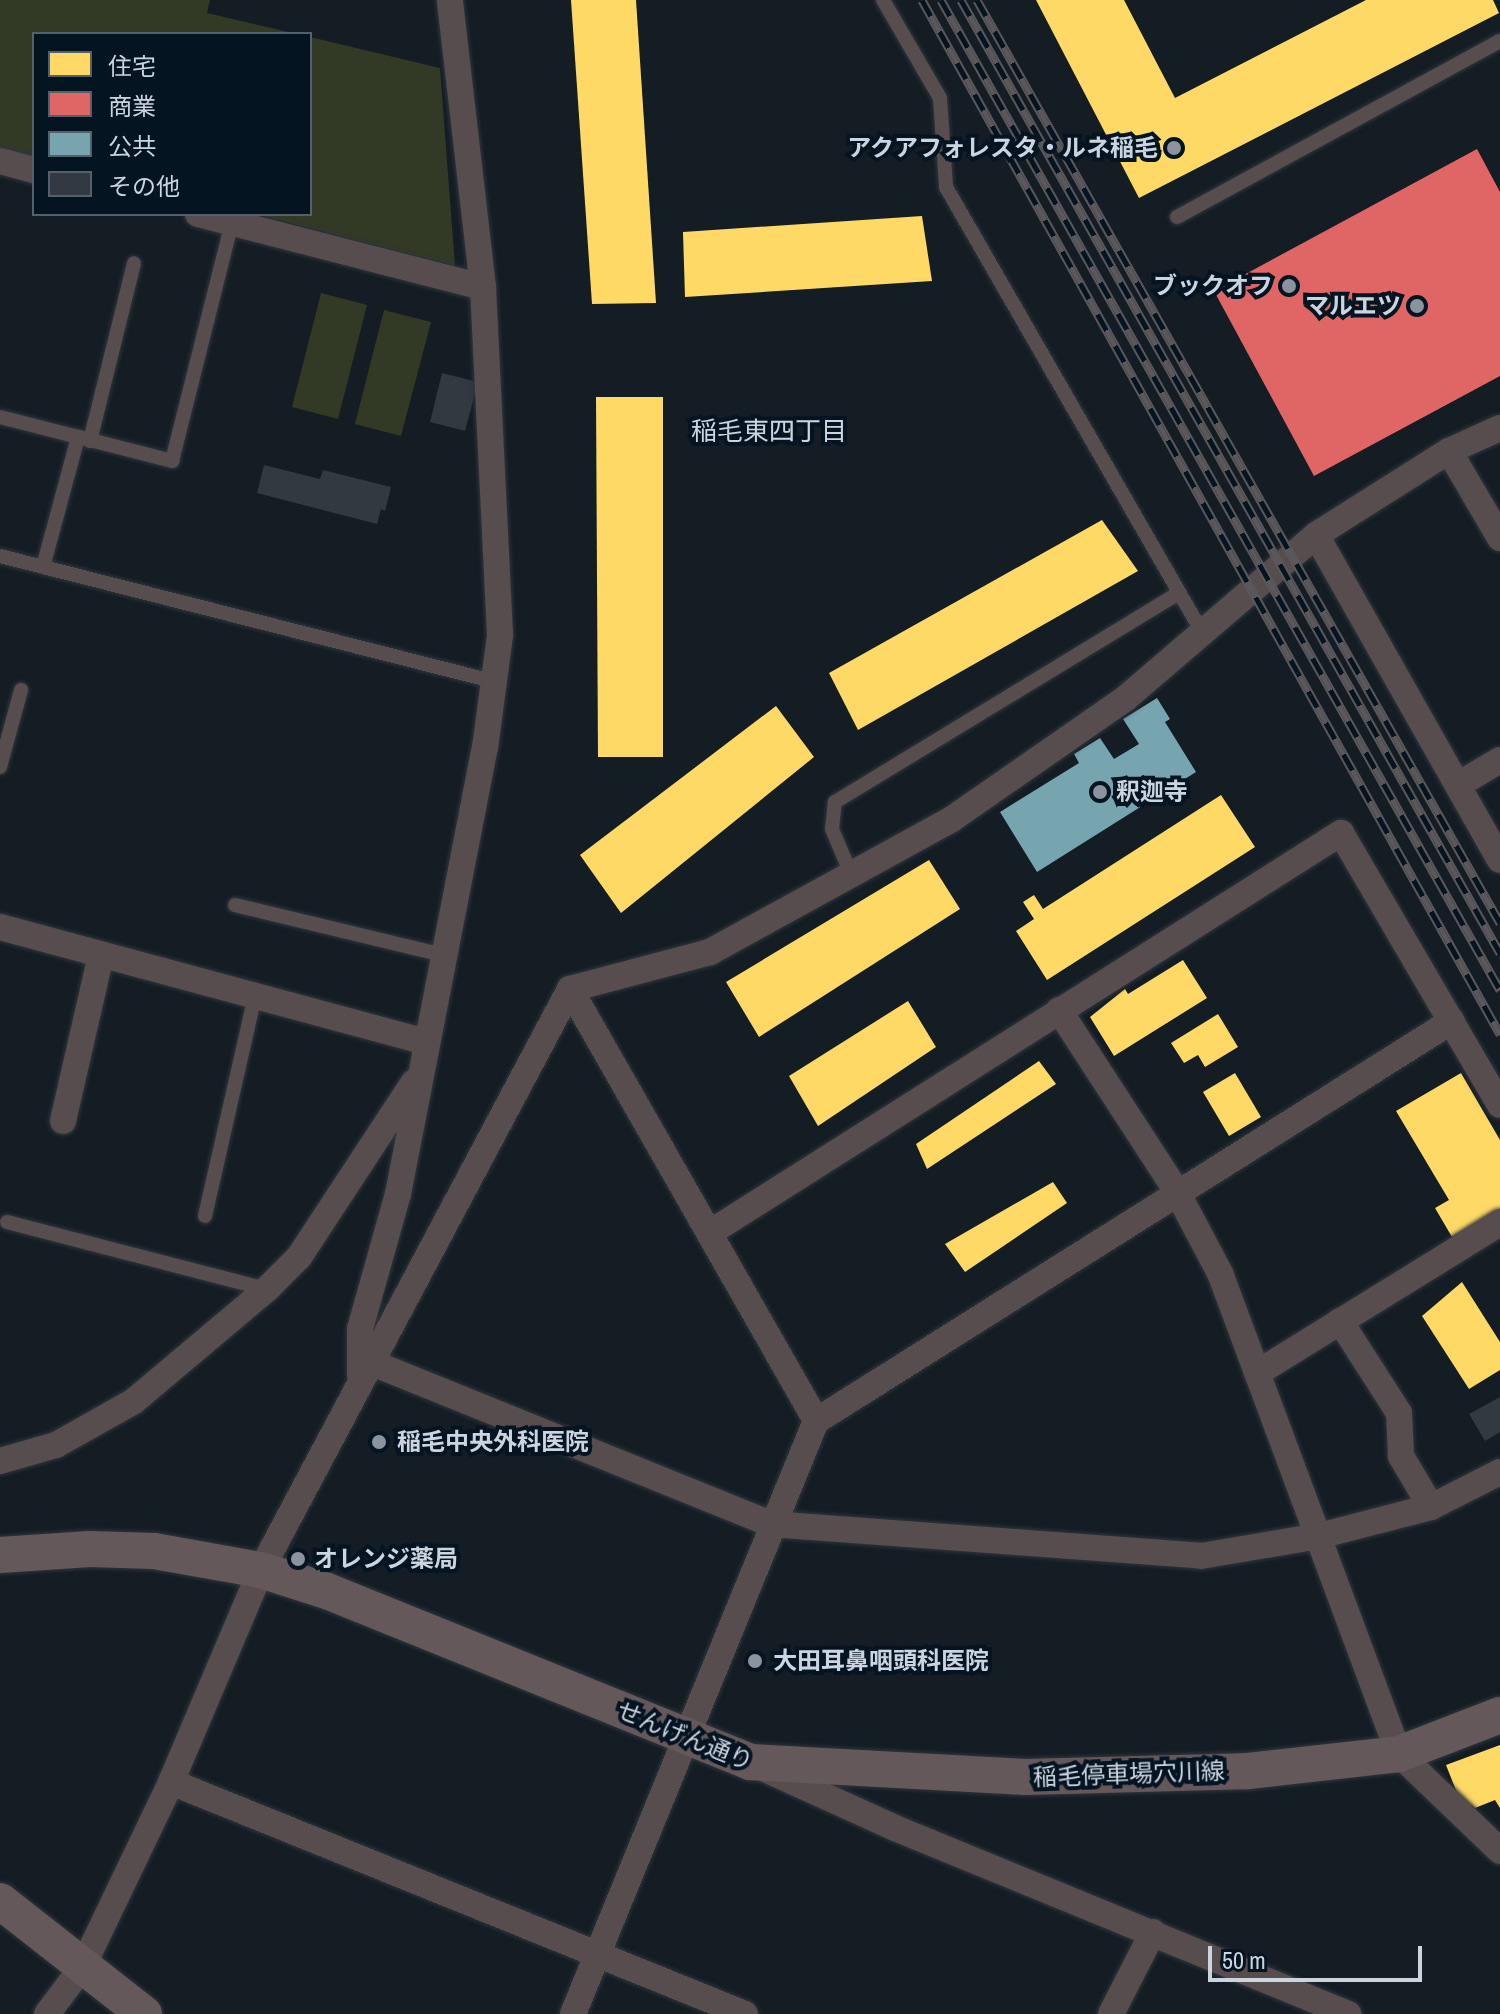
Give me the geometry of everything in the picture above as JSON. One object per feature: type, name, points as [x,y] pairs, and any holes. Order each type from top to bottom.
[{"type":"main road","name":"せんげん通り","points":[[0,1555],[90,1549],[154,1551],[261,1570],[750,1762]]},
{"type":"main road","name":"稲毛停車場穴川線","points":[[750,1762],[1026,1777],[1248,1771],[1399,1754],[1500,1715]]},
{"type":"main road","points":[[0,1901],[144,2014]]},
{"type":"street","points":[[365,1370],[360,1329],[398,1194],[496,682],[500,635],[483,287],[450,0]]},
{"type":"street","points":[[0,161],[32,169]]},
{"type":"street","points":[[206,216],[483,287]]},
{"type":"street","points":[[47,2014],[83,1966],[171,1782],[261,1570],[570,989],[710,952],[952,819],[1126,698],[1316,535],[1449,451],[1500,428]]},
{"type":"street","points":[[1449,451],[1500,538]]},
{"type":"street","points":[[1316,535],[1500,860]]},
{"type":"street","points":[[1458,785],[1500,760]]},
{"type":"street","points":[[711,1232],[1341,833],[1500,1105]]},
{"type":"street","points":[[0,927],[425,1042]]},
{"type":"street","points":[[63,1121],[101,955]]},
{"type":"street","points":[[570,989],[816,1421]]},
{"type":"street","points":[[1059,1010],[1176,1190],[1220,1273],[1399,1754],[1500,1851]]},
{"type":"street","points":[[573,2014],[770,1524],[816,1421],[1176,1190],[1452,1021]]},
{"type":"street","points":[[0,1461],[56,1445],[134,1401],[267,1289],[299,1257],[421,1070]]},
{"type":"street","points":[[1257,1373],[1500,1223]]},
{"type":"street","points":[[1340,1321],[1399,1413],[1401,1456],[1431,1507]]},
{"type":"street","points":[[365,1370],[770,1524],[1201,1556],[1319,1536],[1431,1507],[1500,1472]]},
{"type":"street","name":"せんげん通り","points":[[750,1762],[895,1828],[1348,2014]]},
{"type":"street","points":[[171,1782],[745,2014]]},
{"type":"street","points":[[1111,2014],[1153,1932]]},
{"type":"lane","points":[[883,0],[940,98],[946,187],[1202,632]]},
{"type":"lane","points":[[1177,217],[1500,41]]},
{"type":"lane","points":[[0,417],[172,461],[232,223]]},
{"type":"lane","points":[[43,567],[84,439],[134,263]]},
{"type":"lane","points":[[0,556],[496,682]]},
{"type":"lane","points":[[851,874],[832,829],[835,802],[1179,593]]},
{"type":"lane","points":[[0,767],[21,690]]},
{"type":"lane","points":[[235,905],[443,955]]},
{"type":"lane","points":[[205,1216],[255,996]]},
{"type":"lane","points":[[7,1222],[267,1289]]},
{"type":"green space","points":[[0,0],[210,0],[207,13],[288,32],[32,32],[32,156],[0,148]]},
{"type":"green space","points":[[312,37],[440,68],[455,266],[263,216],[312,216]]},
{"type":"green space","points":[[321,293],[367,305],[338,419],[292,407]]},
{"type":"green space","points":[[384,310],[431,322],[401,436],[355,424]]},
{"type":"building: 住宅","points":[[571,0],[636,0],[656,303],[592,304]]},
{"type":"building: 住宅","name":"アクアフォレスタ・ルネ稲毛","points":[[1036,0],[1124,0],[1175,98],[1366,0],[1493,0],[1499,13],[1139,198]]},
{"type":"building: 住宅","points":[[922,216],[932,281],[685,297],[683,232]]},
{"type":"building: 住宅","points":[[596,397],[663,397],[663,757],[598,757]]},
{"type":"building: 住宅","points":[[1102,520],[1138,571],[858,730],[829,673]]},
{"type":"building: 住宅","points":[[776,706],[814,757],[621,913],[580,855]]},
{"type":"building: 住宅","points":[[1221,795],[1255,847],[1047,980],[1016,931],[1034,919],[1023,902],[1034,895],[1043,909]]},
{"type":"building: 住宅","points":[[929,860],[960,909],[759,1037],[726,982]]},
{"type":"building: 住宅","points":[[1183,960],[1207,998],[1114,1056],[1090,1017],[1125,989],[1128,994]]},
{"type":"building: 住宅","points":[[908,1001],[936,1047],[818,1126],[789,1076]]},
{"type":"building: 住宅","points":[[1218,1014],[1238,1047],[1205,1067],[1198,1055],[1184,1063],[1171,1043]]},
{"type":"building: 住宅","points":[[1039,1061],[1056,1084],[927,1169],[916,1144]]},
{"type":"building: 住宅","points":[[1235,1073],[1261,1117],[1229,1136],[1203,1092]]},
{"type":"building: 住宅","points":[[1461,1073],[1500,1140],[1500,1209],[1452,1237],[1435,1208],[1449,1200],[1396,1111]]},
{"type":"building: 住宅","points":[[1053,1182],[1067,1203],[965,1272],[945,1244]]},
{"type":"building: 住宅","points":[[1462,1282],[1500,1342],[1500,1370],[1469,1389],[1422,1316]]},
{"type":"building: 住宅","points":[[1500,1745],[1500,1808],[1495,1800],[1475,1808],[1457,1793],[1446,1765]]},
{"type":"building: 商業","points":[[1477,149],[1500,192],[1500,376],[1314,476],[1214,291]]},
{"type":"building: 公共","points":[[1157,698],[1170,719],[1165,722],[1196,772],[1037,872],[1000,812],[1079,763],[1074,754],[1100,738],[1114,759],[1139,744],[1123,719]]},
{"type":"building: その他","points":[[442,373],[478,382],[465,431],[430,422]]},
{"type":"building: その他","points":[[264,465],[320,479],[323,470],[391,487],[385,511],[381,509],[377,524],[257,493]]},
{"type":"building: その他","points":[[1500,1397],[1500,1432],[1485,1441],[1469,1414]]},
{"type":"railway","points":[[922,0],[1500,1034]]},
{"type":"railway","points":[[941,0],[1500,990]]},
{"type":"railway","points":[[961,0],[1500,953]]},
{"type":"railway","points":[[977,0],[1500,923]]},
{"type":"place","name":"アクアフォレスタ・ルネ稲毛","points":[[1174,148]]},
{"type":"place","name":"ブックオフ","points":[[1289,286]]},
{"type":"place","name":"マルエツ","points":[[1417,306]]},
{"type":"place","name":"釈迦寺","points":[[1100,792]]},
{"type":"place","name":"稲毛中央外科医院","points":[[379,1442]]},
{"type":"place","name":"オレンジ薬局","points":[[298,1559]]},
{"type":"place","name":"大田耳鼻咽頭科医院","points":[[755,1661]]},
{"type":"district","name":"稲毛東四丁目","points":[[769,431]]}]
